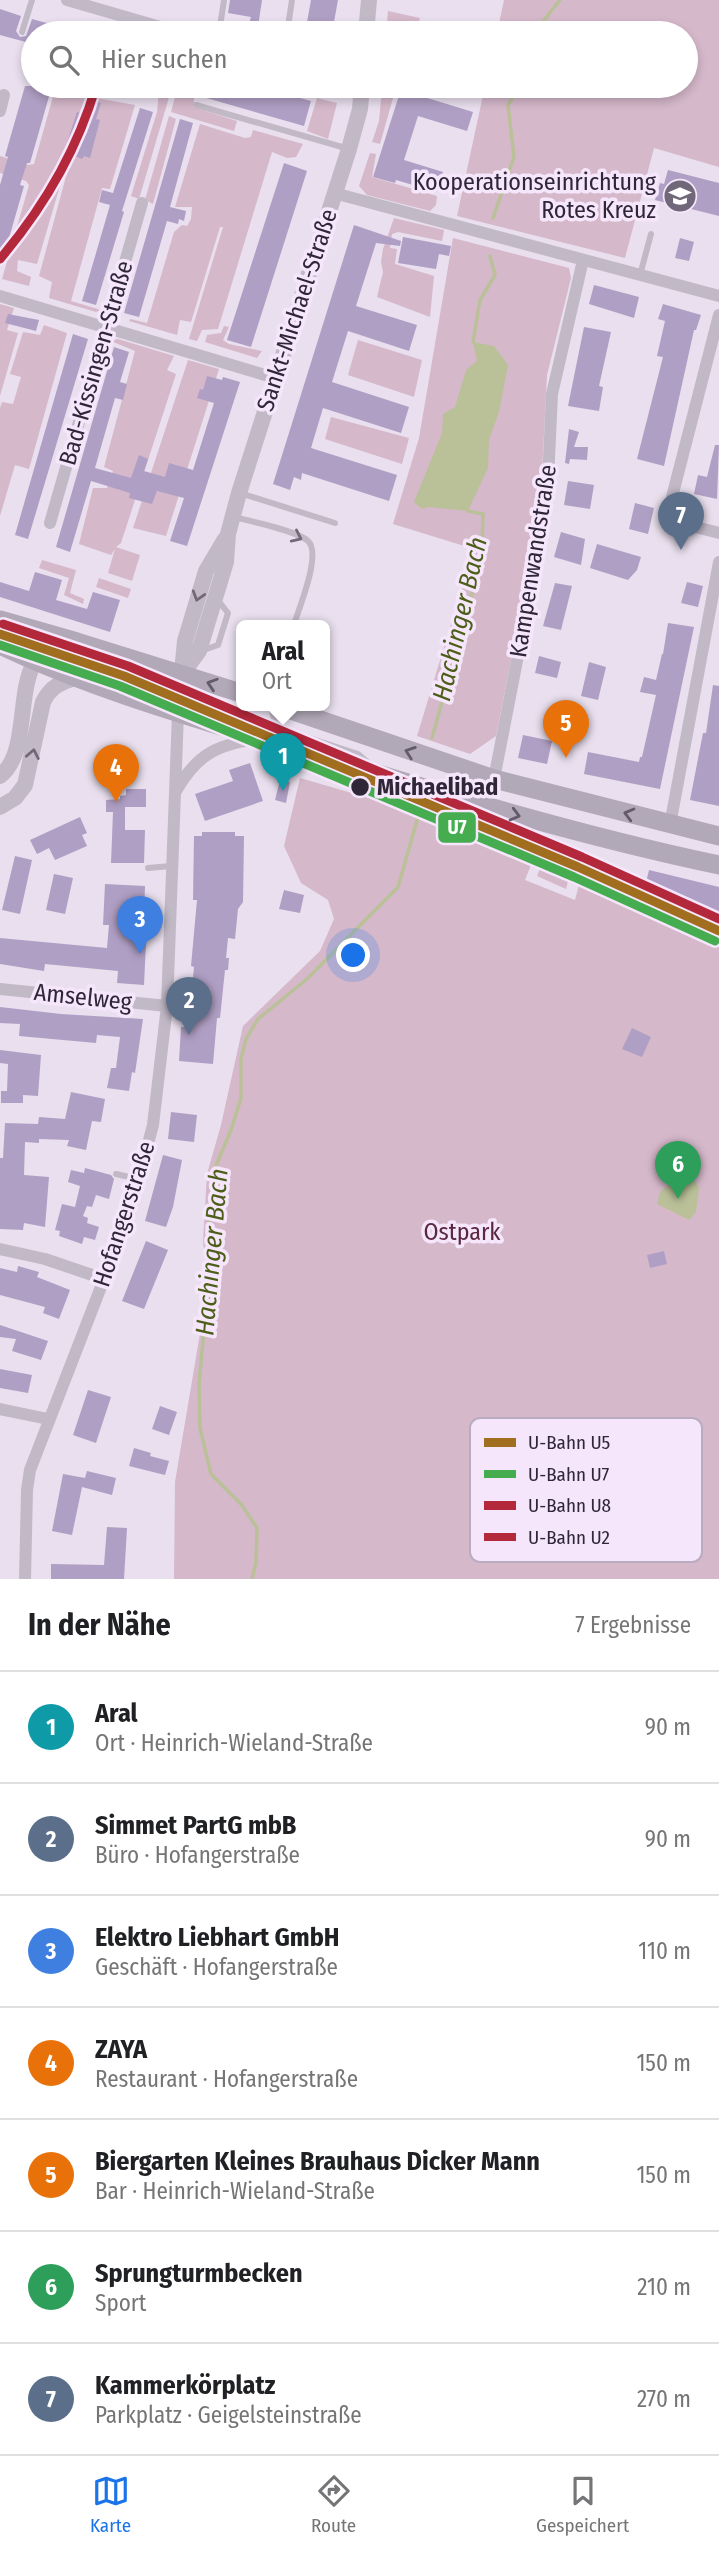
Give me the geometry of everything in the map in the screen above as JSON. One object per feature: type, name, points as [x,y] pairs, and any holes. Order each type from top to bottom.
[{"type":"main road","points":[[0,620],[236,691]]},
{"type":"main road","points":[[73,675],[61,665],[59,657],[62,650],[78,642]]},
{"type":"main road","points":[[0,645],[34,661],[178,713],[511,814],[719,865]]},
{"type":"main road","points":[[293,711],[494,779],[719,836]]},
{"type":"street","points":[[67,0],[140,21]]},
{"type":"street","points":[[367,21],[369,0]]},
{"type":"street","points":[[0,111],[5,95]]},
{"type":"street","name":"Sankt-Michael-Straße","points":[[183,674],[199,652],[226,562],[228,534],[239,493],[349,149],[361,98]]},
{"type":"street","points":[[334,193],[719,296]]},
{"type":"street","name":"Bad-Kissingen-Straße","points":[[50,523],[142,203]]},
{"type":"street","name":"Kampenwandstraße","points":[[494,779],[543,527],[552,394],[583,260]]},
{"type":"street","points":[[0,296],[275,377]]},
{"type":"street","points":[[719,315],[672,498],[671,514],[680,523],[719,533]]},
{"type":"street","name":"Sankt-Michael-Straße","points":[[178,713],[185,641],[206,571],[228,534]]},
{"type":"street","points":[[670,825],[719,562]]},
{"type":"street","points":[[0,776],[11,768],[17,754],[27,683],[34,661],[58,642],[78,642]]},
{"type":"street","points":[[0,807],[15,798],[25,785],[43,702],[49,691],[73,675]]},
{"type":"street","name":"Hofangerstraße","points":[[25,1579],[27,1490],[35,1452],[130,1212],[140,1179],[159,1087],[167,1006],[178,713]]},
{"type":"street","points":[[174,794],[190,768],[207,753],[227,745],[260,738]]},
{"type":"street","name":"Amselweg","points":[[0,989],[167,1006]]},
{"type":"street","points":[[0,1250],[45,1259],[104,1279]]},
{"type":"street","points":[[0,1409],[48,1419]]},
{"type":"lane","points":[[25,21],[32,0]]},
{"type":"lane","points":[[221,21],[224,0]]},
{"type":"lane","points":[[289,21],[292,0]]},
{"type":"lane","points":[[196,105],[349,149]]},
{"type":"lane","points":[[640,275],[651,234]]},
{"type":"lane","points":[[239,493],[335,523]]},
{"type":"lane","points":[[233,517],[293,533],[307,540],[313,548],[312,565],[296,620]]},
{"type":"lane","points":[[272,711],[275,723],[282,729],[358,754],[384,776]]},
{"type":"lane","points":[[148,868],[171,866]]},
{"type":"lane","points":[[116,1174],[140,1179]]},
{"type":"green space","points":[[504,0],[719,0],[719,167],[654,148],[625,258],[457,216],[482,98],[698,98],[698,21],[500,21]]},
{"type":"green space","points":[[388,11],[420,18],[419,21],[387,21]]},
{"type":"green space","points":[[53,98],[86,98],[37,264],[18,260],[17,271],[31,277],[29,286],[2,279],[29,185],[26,181],[0,173],[0,156],[29,165],[34,164]]},
{"type":"green space","points":[[158,98],[169,98],[139,199],[131,196],[157,112]]},
{"type":"green space","points":[[175,98],[194,98],[193,107],[237,121],[234,131],[171,112]]},
{"type":"green space","points":[[317,98],[337,103],[328,139],[307,131]]},
{"type":"green space","points":[[381,98],[393,98],[380,144],[372,142],[379,121]]},
{"type":"green space","points":[[90,99],[135,105],[110,189],[102,188],[71,301],[101,310],[96,312],[49,298],[52,282],[39,276],[71,158]]},
{"type":"green space","points":[[169,116],[176,119],[153,204],[145,200]]},
{"type":"green space","points":[[200,124],[245,138],[251,137],[253,130],[303,144],[296,157],[287,158],[272,152],[218,329],[202,330],[197,341],[189,339],[223,227],[220,227],[191,322],[180,320],[177,335],[129,321],[147,323],[174,232],[182,225],[187,226],[191,219],[192,207],[175,207]]},
{"type":"green space","points":[[370,153],[376,154],[372,177],[437,196],[436,205],[430,211],[367,195],[359,186]]},
{"type":"green space","points":[[394,218],[444,230],[442,241],[398,232],[392,234],[390,248],[397,249],[395,264],[434,276],[430,317],[377,297],[383,272],[383,249]]},
{"type":"green space","points":[[453,238],[569,268],[571,278],[547,375],[540,512],[496,736],[470,754],[417,736],[474,549],[393,524],[419,438]]},
{"type":"green space","points":[[0,304],[14,308],[7,330],[18,333],[0,396]]},
{"type":"green space","points":[[44,325],[67,333],[29,469],[15,465],[0,516],[0,408],[2,402],[13,404],[21,377],[10,374],[23,332],[40,335]]},
{"type":"green space","points":[[224,326],[229,327],[223,340],[229,344],[262,351],[257,358],[205,342],[207,335],[221,333]]},
{"type":"green space","points":[[118,339],[174,356],[167,370],[176,374],[121,543],[116,547],[140,555],[132,581],[108,573],[115,549],[111,555],[79,544],[93,488],[107,488],[113,471],[104,467],[135,351],[111,341]]},
{"type":"green space","points":[[358,340],[422,360],[414,397],[348,375]]},
{"type":"green space","points":[[188,360],[219,369],[166,536],[133,528]]},
{"type":"green space","points":[[331,417],[409,438],[402,464],[325,439]]},
{"type":"green space","points":[[42,560],[76,570],[70,593],[84,599],[83,604],[64,595],[69,578],[39,568]]},
{"type":"green space","points":[[99,578],[131,589],[128,598],[96,587]]},
{"type":"green space","name":"Ostpark","points":[[300,778],[538,847],[525,880],[575,900],[581,877],[630,888],[645,887],[643,895],[719,913],[719,1579],[174,1579],[175,1482],[208,1286],[203,1241],[207,1174],[243,1026],[320,951],[334,919],[328,900],[301,883],[284,846]]},
{"type":"green space","points":[[541,866],[569,877],[566,889],[537,876]]},
{"type":"shaded area","points":[[473,342],[494,346],[508,365],[499,412],[489,440],[488,468],[468,511],[428,507],[422,509],[414,502],[442,433],[443,414],[455,407],[466,370],[477,361]]},
{"type":"shaded area","points":[[678,1176],[696,1182],[699,1188],[696,1212],[689,1220],[657,1204],[660,1192]]},
{"type":"building","points":[[230,0],[262,0],[259,21],[250,21],[251,17],[228,13]]},
{"type":"building","points":[[311,0],[338,0],[334,21],[307,21]]},
{"type":"building","points":[[0,9],[21,16],[16,31],[21,41],[0,35]]},
{"type":"building","points":[[22,98],[49,98],[30,163],[27,163],[20,185],[24,186],[3,259],[0,259],[0,185],[8,157],[5,156]]},
{"type":"building","points":[[206,98],[300,98],[311,101],[304,126]]},
{"type":"building","points":[[398,98],[427,98],[473,112],[467,131],[418,116],[404,160],[443,172],[437,192],[396,180],[395,183],[373,177]]},
{"type":"building","points":[[89,100],[101,103],[96,119],[100,120],[90,158],[84,156],[82,159],[64,152],[77,112],[85,114]]},
{"type":"building","points":[[140,108],[153,112],[96,305],[82,301],[110,205],[99,202],[102,190],[113,193]]},
{"type":"building","points":[[180,119],[193,123],[170,207],[186,211],[184,221],[179,219],[178,224],[167,221],[139,317],[124,313]]},
{"type":"building","points":[[284,163],[307,171],[251,347],[227,340]]},
{"type":"building","points":[[668,170],[719,183],[719,216],[655,200],[660,183],[664,184]]},
{"type":"building","points":[[354,225],[401,241],[400,246],[376,243],[356,306],[417,325],[409,351],[348,331],[332,382],[409,407],[401,433],[323,408],[311,448],[397,475],[389,501],[302,473],[301,480],[294,477],[290,490],[273,484]]},
{"type":"building","points":[[403,237],[451,246],[449,256],[439,254],[436,269],[398,263]]},
{"type":"building","points":[[680,238],[694,242],[689,261],[675,258]]},
{"type":"building","points":[[594,285],[639,297],[634,318],[589,304]]},
{"type":"building","points":[[663,304],[701,315],[694,330],[664,466],[637,459],[663,357],[657,356],[665,321],[658,319]]},
{"type":"building","points":[[8,314],[39,320],[36,331],[5,323]]},
{"type":"building","points":[[584,327],[611,332],[599,386],[603,387],[599,411],[568,406]]},
{"type":"building","points":[[73,334],[88,339],[28,539],[15,535]]},
{"type":"building","points":[[114,347],[129,352],[120,382],[127,384],[123,400],[115,398],[95,468],[131,478],[139,455],[148,459],[144,471],[165,477],[169,463],[193,470],[214,403],[197,398],[200,389],[203,390],[207,376],[240,382],[187,546],[170,541],[184,498],[157,491],[152,504],[129,498],[130,493],[91,481],[70,552],[56,547]]},
{"type":"building","points":[[569,429],[579,432],[574,447],[588,447],[587,460],[570,459],[569,464],[565,463]]},
{"type":"building","points":[[715,445],[719,445],[717,499],[694,494],[698,475],[707,477]]},
{"type":"building","points":[[568,481],[594,485],[590,509],[564,505]]},
{"type":"building","points":[[635,503],[654,508],[648,534],[629,529]]},
{"type":"building","points":[[561,532],[585,539],[581,565],[554,557]]},
{"type":"building","points":[[597,544],[641,557],[637,570],[628,580],[590,568]]},
{"type":"building","points":[[35,572],[62,580],[56,600],[87,609],[93,592],[120,600],[110,632],[0,597],[0,582],[29,591]]},
{"type":"building","points":[[687,582],[703,586],[698,607],[681,603]]},
{"type":"building","points":[[555,583],[572,586],[561,630],[543,626]]},
{"type":"building","points":[[668,623],[694,627],[660,789],[584,774],[588,752],[639,762],[642,757],[656,695],[640,692],[644,677],[656,680]]},
{"type":"building","points":[[539,656],[561,662],[557,678],[535,673]]},
{"type":"building","points":[[589,662],[606,667],[598,700],[581,696]]},
{"type":"building","points":[[713,685],[719,686],[719,806],[690,800],[703,733],[706,733]]},
{"type":"building","points":[[523,735],[552,741],[547,764],[518,758]]},
{"type":"building","points":[[250,763],[263,801],[205,821],[195,794],[233,781],[229,770]]},
{"type":"building","points":[[280,780],[290,782],[286,803],[275,800]]},
{"type":"building","points":[[126,789],[146,789],[146,807],[125,807],[125,830],[145,830],[144,863],[111,863],[113,812],[106,812],[106,800],[120,799],[120,796],[126,795]]},
{"type":"building","points":[[80,817],[87,833],[82,835],[87,846],[55,860],[49,848],[37,854],[30,840]]},
{"type":"building","points":[[202,832],[235,832],[235,836],[244,836],[243,902],[238,909],[235,939],[228,938],[228,970],[225,970],[220,1018],[217,1018],[213,1064],[179,1061],[181,1027],[188,1027],[194,967],[191,966],[197,900],[193,900],[194,836],[202,836]]},
{"type":"building","points":[[15,856],[32,860],[20,914],[2,910]]},
{"type":"building","points":[[649,870],[719,887],[719,913],[643,895]]},
{"type":"building","points":[[54,874],[73,878],[65,914],[46,910]]},
{"type":"building","points":[[105,884],[145,886],[144,985],[117,983],[118,971],[45,964],[44,971],[0,964],[0,938],[107,948],[109,925],[103,925]]},
{"type":"building","points":[[284,890],[304,895],[300,913],[279,909]]},
{"type":"building","points":[[0,1007],[143,1019],[135,1073],[132,1072],[129,1091],[107,1088],[111,1068],[116,1068],[120,1037],[97,1035],[96,1043],[19,1036],[20,1024],[0,1023]]},
{"type":"building","points":[[632,1028],[651,1037],[642,1057],[622,1049]]},
{"type":"building","points":[[0,1050],[41,1055],[38,1096],[23,1095],[23,1103],[1,1103],[1,1091],[7,1091],[8,1064],[0,1063]]},
{"type":"building","points":[[71,1092],[105,1099],[101,1122],[92,1121],[86,1150],[67,1146],[69,1140],[39,1139],[39,1143],[25,1142],[24,1175],[49,1177],[45,1227],[24,1223],[23,1230],[0,1229],[0,1158],[3,1158],[5,1123],[38,1124],[39,1117],[65,1119]]},
{"type":"building","points":[[171,1112],[197,1115],[194,1142],[168,1139]]},
{"type":"building","points":[[163,1155],[182,1160],[173,1207],[166,1227],[145,1221]]},
{"type":"building","points":[[85,1168],[111,1175],[114,1179],[109,1199],[96,1195],[92,1207],[87,1206],[83,1216],[88,1218],[87,1223],[99,1227],[95,1240],[84,1237],[82,1244],[59,1236],[60,1231],[55,1230],[62,1204],[75,1207],[80,1186],[68,1182],[71,1170],[84,1173]]},
{"type":"building","points":[[146,1241],[168,1250],[144,1309],[122,1301]]},
{"type":"building","points":[[664,1251],[667,1264],[650,1268],[647,1255]]},
{"type":"building","points":[[18,1266],[39,1272],[37,1277],[70,1290],[59,1319],[43,1313],[45,1307],[0,1295],[0,1268],[17,1272]]},
{"type":"building","points":[[0,1325],[48,1341],[41,1360],[12,1351],[16,1339],[0,1337]]},
{"type":"building","points":[[0,1369],[32,1375],[28,1393],[0,1388]]},
{"type":"building","points":[[88,1390],[111,1397],[96,1443],[73,1435]]},
{"type":"building","points":[[160,1406],[177,1412],[169,1435],[152,1429]]},
{"type":"building","points":[[134,1448],[169,1461],[165,1475],[129,1466]]},
{"type":"building","points":[[87,1471],[116,1478],[112,1495],[82,1487],[72,1535],[52,1531],[63,1474],[85,1478]]},
{"type":"building","points":[[107,1527],[127,1528],[124,1579],[51,1579],[51,1564],[104,1565]]},
{"type":"waterway","points":[[543,21],[560,0]]},
{"type":"waterway","points":[[493,218],[514,157],[508,105],[512,98]]},
{"type":"waterway","points":[[473,342],[480,300],[495,275],[490,256]]},
{"type":"waterway","name":"Hachinger Bach","points":[[432,738],[482,550],[483,514],[468,511]]},
{"type":"waterway","name":"Hachinger Bach","points":[[252,1579],[256,1562],[257,1528],[241,1504],[211,1474],[200,1428],[199,1384],[212,1290],[208,1236],[213,1173],[241,1098],[241,1059],[246,1039],[258,1019],[307,979],[398,887],[420,810]]},
{"type":"metro line","name":"U2","points":[[0,259],[45,199],[69,156],[92,98]]},
{"type":"metro line","name":"U8","points":[[3,624],[128,666],[582,857],[719,919]]},
{"type":"metro line","name":"U5","points":[[0,634],[124,676],[578,867],[719,931]]},
{"type":"metro line","name":"U7","points":[[0,645],[120,686],[574,877],[715,941]]},
{"type":"place","name":"Kooperationseinrichtung Rotes Kreuz","points":[[680,196]]},
{"type":"place","name":"Kammerkörplatz","points":[[681,550]]},
{"type":"place","name":"Biergarten Kleines Brauhaus Dicker Mann","points":[[566,758]]},
{"type":"place","name":"Michaelibad","points":[[360,787]]},
{"type":"place","name":"Aral","points":[[283,791]]},
{"type":"place","name":"ZAYA","points":[[116,802]]},
{"type":"place","name":"Elektro Liebhart GmbH","points":[[140,954]]},
{"type":"place","name":"Simmet PartG mbB","points":[[189,1035]]},
{"type":"place","name":"Sprungturmbecken","points":[[678,1199]]}]
